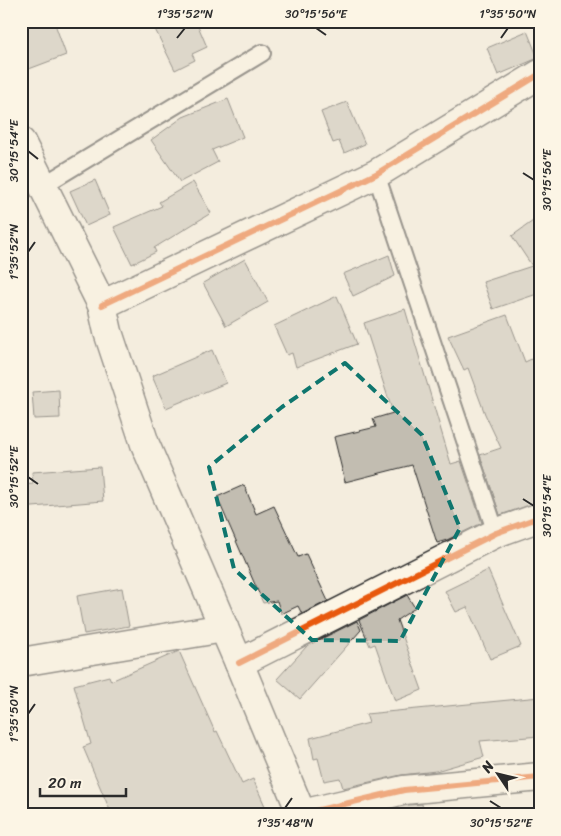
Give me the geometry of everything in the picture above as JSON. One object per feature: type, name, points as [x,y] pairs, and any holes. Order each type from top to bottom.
[{"type":"street","points":[[102,305],[376,174],[540,74]]},
{"type":"street","points":[[21,142],[102,305],[108,332],[144,444],[240,663],[302,814],[404,790],[540,777]]},
{"type":"street","points":[[240,663],[496,534],[540,517]]},
{"type":"street","points":[[21,662],[224,628]]},
{"type":"lane","points":[[42,186],[262,53]]},
{"type":"lane","points":[[376,174],[496,534]]},
{"type":"highlighted area","points":[[345,363],[422,435],[460,528],[400,641],[312,640],[234,569],[209,467],[282,407]]},
{"type":"building","points":[[21,21],[54,21],[66,55],[21,72]]},
{"type":"building","points":[[151,21],[196,21],[207,47],[192,54],[195,60],[175,70]]},
{"type":"building","points":[[527,31],[538,58],[498,75],[487,48]]},
{"type":"building","points":[[228,99],[243,137],[212,150],[218,162],[180,182],[151,140],[183,117]]},
{"type":"building","points":[[347,102],[365,144],[344,153],[339,141],[333,143],[321,112]]},
{"type":"building","points":[[95,180],[110,215],[86,226],[70,191]]},
{"type":"building","points":[[193,182],[211,213],[154,248],[156,252],[132,264],[114,227],[162,206],[159,202]]},
{"type":"building","points":[[540,216],[540,293],[493,309],[483,282],[532,266],[512,236]]},
{"type":"building","points":[[389,255],[395,276],[353,296],[343,274]]},
{"type":"building","points":[[245,259],[268,302],[226,326],[203,283]]},
{"type":"building","points":[[337,296],[357,344],[296,367],[292,353],[287,355],[274,326]]},
{"type":"building","points":[[405,309],[451,464],[461,461],[482,523],[437,543],[412,465],[345,482],[334,437],[376,427],[373,419],[393,413],[364,323]]},
{"type":"building","points":[[507,315],[525,362],[540,355],[540,502],[500,515],[480,455],[501,448],[485,414],[468,368],[464,370],[448,336]]},
{"type":"building","points":[[212,350],[226,383],[166,408],[152,376]]},
{"type":"building","points":[[59,390],[60,418],[34,419],[32,392]]},
{"type":"building","points":[[100,467],[103,501],[21,508],[21,485],[33,484],[32,472]]},
{"type":"building","points":[[244,485],[256,514],[274,506],[298,557],[306,554],[328,601],[302,614],[298,606],[281,614],[277,601],[263,603],[217,497]]},
{"type":"building","points":[[488,570],[521,646],[490,659],[467,607],[456,612],[445,591]]},
{"type":"building","points":[[122,588],[129,626],[84,634],[77,596]]},
{"type":"building","points":[[407,595],[415,608],[397,620],[422,690],[395,701],[375,644],[370,646],[359,620]]},
{"type":"building","points":[[357,621],[361,630],[300,699],[277,679],[307,646]]},
{"type":"building","points":[[179,651],[215,732],[217,731],[242,784],[253,779],[269,815],[112,815],[83,747],[91,744],[74,685],[109,676],[111,681]]},
{"type":"building","points":[[540,697],[540,736],[480,741],[484,757],[436,771],[401,775],[343,788],[340,778],[324,781],[318,758],[314,759],[310,738],[369,723],[366,714]]},
{"type":"building","points":[[422,804],[424,815],[370,815],[407,805]]},
{"type":"cycle path","points":[[102,305],[376,174],[540,74]]},
{"type":"cycle path","points":[[239,663],[496,533],[540,517]]},
{"type":"cycle path","points":[[302,814],[404,790],[540,777]]}]
